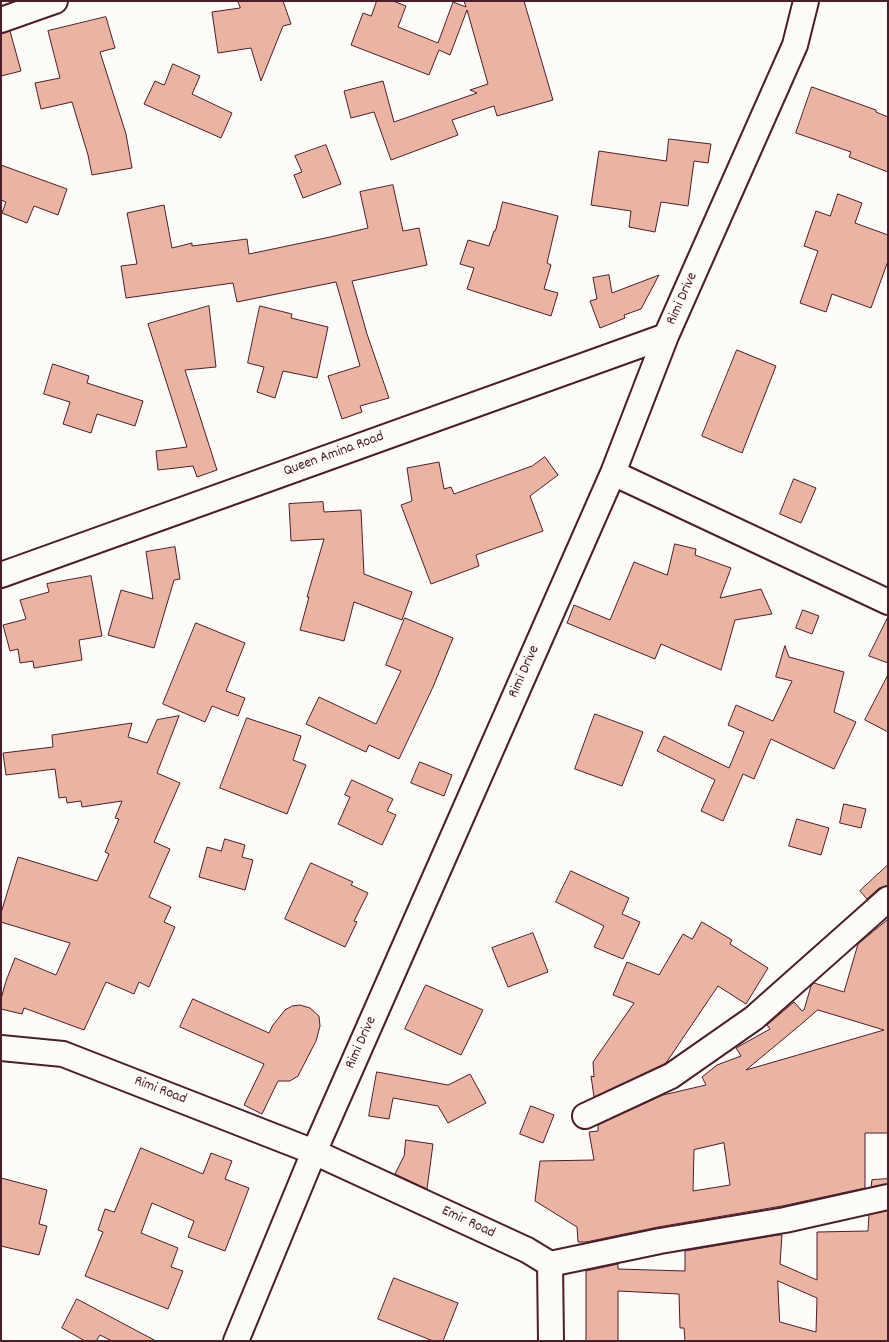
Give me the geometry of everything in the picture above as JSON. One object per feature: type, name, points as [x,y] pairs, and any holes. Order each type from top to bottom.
[{"type":"street","points":[[1,20],[55,1]]},
{"type":"street","name":"Rimi Drive","points":[[236,1341],[314,1152],[613,473],[666,336],[795,45],[806,1]]},
{"type":"street","name":"Queen Amina Road","points":[[1,575],[666,336]]},
{"type":"street","points":[[613,473],[888,602]]},
{"type":"street","points":[[585,1116],[671,1076],[754,1018],[888,899]]},
{"type":"street","name":"Rimi Road","points":[[1,1048],[64,1054],[314,1152]]},
{"type":"street","name":"Emir Road","points":[[314,1152],[527,1250],[550,1264]]},
{"type":"street","points":[[551,1341],[550,1264],[660,1241],[785,1220],[888,1197]]},
{"type":"building","points":[[238,1],[283,1],[291,24],[283,26],[261,81],[251,48],[218,53],[212,12],[240,8]]},
{"type":"building","points":[[377,1],[393,1],[406,6],[398,27],[438,43],[453,2],[466,7],[464,1],[524,1],[553,100],[497,116],[494,106],[452,120],[458,135],[391,160],[374,112],[351,118],[344,91],[383,81],[394,122],[477,93],[470,90],[488,84],[467,10],[450,55],[439,50],[429,75],[351,45],[363,13],[371,16]]},
{"type":"building","points":[[106,17],[115,48],[100,52],[126,134],[132,168],[92,175],[72,102],[41,109],[35,83],[60,78],[48,31]]},
{"type":"building","points":[[10,31],[21,71],[1,76],[1,33]]},
{"type":"building","points":[[173,64],[200,76],[192,94],[232,113],[221,138],[144,104],[155,81],[164,85]]},
{"type":"building","points":[[812,87],[876,110],[876,112],[888,117],[888,172],[849,157],[851,152],[796,133]]},
{"type":"building","points":[[669,139],[711,144],[708,163],[694,161],[688,206],[661,202],[655,232],[629,227],[631,211],[591,205],[599,151],[666,161]]},
{"type":"building","points":[[326,145],[341,184],[303,198],[294,175],[302,172],[295,156]]},
{"type":"building","points":[[1,165],[67,189],[58,215],[34,206],[27,223],[2,213],[6,202],[1,200]]},
{"type":"building","points":[[393,185],[403,231],[419,228],[427,265],[352,281],[367,334],[389,398],[360,406],[362,412],[342,419],[328,376],[360,366],[336,282],[237,302],[233,283],[126,298],[121,266],[137,264],[127,213],[164,205],[172,248],[192,243],[192,246],[247,239],[249,254],[368,228],[360,192]]},
{"type":"building","points":[[838,194],[862,203],[855,223],[888,235],[888,261],[871,308],[832,294],[826,312],[800,303],[818,251],[804,246],[816,211],[830,216]]},
{"type":"building","points":[[503,202],[558,216],[547,263],[551,265],[544,289],[558,293],[551,316],[467,289],[474,268],[460,264],[468,240],[489,246]]},
{"type":"building","points":[[609,275],[612,293],[659,275],[641,309],[624,315],[625,318],[600,328],[590,301],[597,299],[593,278]]},
{"type":"building","points":[[209,306],[216,367],[185,370],[217,470],[197,477],[193,466],[158,470],[156,451],[187,447],[148,324]]},
{"type":"building","points":[[260,306],[292,314],[291,318],[328,327],[317,378],[283,371],[275,398],[257,392],[264,367],[248,363]]},
{"type":"building","points":[[737,350],[776,366],[742,453],[702,436]]},
{"type":"building","points":[[53,364],[89,376],[87,383],[143,401],[135,426],[97,414],[91,433],[63,424],[70,402],[44,394]]},
{"type":"building","points":[[545,457],[558,475],[530,496],[543,531],[476,555],[479,566],[431,584],[401,505],[412,501],[407,468],[439,462],[444,489],[451,487],[454,494],[532,466]]},
{"type":"building","points":[[794,479],[816,488],[801,523],[780,514]]},
{"type":"building","points":[[323,502],[324,512],[361,510],[364,574],[412,592],[402,620],[354,602],[344,641],[300,630],[309,597],[307,597],[324,539],[291,541],[289,504]]},
{"type":"building","points":[[675,544],[696,549],[695,555],[731,568],[720,598],[761,589],[772,614],[735,620],[721,670],[661,644],[655,659],[567,623],[574,605],[610,620],[634,562],[667,575]]},
{"type":"building","points":[[175,547],[180,579],[174,580],[154,648],[108,635],[121,590],[153,599],[146,552]]},
{"type":"building","points":[[91,576],[102,636],[79,640],[82,660],[34,668],[33,661],[20,663],[18,649],[10,651],[3,625],[26,619],[20,600],[49,592],[47,584]]},
{"type":"building","points":[[803,610],[819,616],[812,634],[796,628]]},
{"type":"building","points":[[888,617],[888,663],[869,656]]},
{"type":"building","points":[[405,618],[453,638],[433,687],[399,759],[369,745],[366,752],[306,724],[319,697],[376,724],[401,671],[386,665]]},
{"type":"building","points":[[196,623],[245,643],[226,691],[245,698],[238,716],[212,706],[205,722],[163,704]]},
{"type":"building","points":[[785,646],[789,657],[844,672],[834,712],[856,722],[834,769],[771,739],[754,779],[743,774],[723,821],[701,811],[715,780],[657,751],[664,736],[729,768],[744,732],[728,725],[736,705],[773,721],[792,681],[776,677]]},
{"type":"building","points":[[888,675],[888,732],[865,720]]},
{"type":"building","points":[[595,714],[643,732],[622,786],[575,769]]},
{"type":"building","points":[[179,716],[157,773],[180,783],[154,842],[170,849],[149,897],[171,907],[164,922],[175,927],[149,987],[139,982],[134,994],[106,982],[84,1030],[24,1008],[22,1014],[1,1009],[1,999],[15,958],[56,975],[70,943],[1,922],[1,913],[18,857],[97,881],[109,854],[105,852],[119,819],[115,818],[122,801],[82,807],[81,801],[67,803],[66,797],[59,798],[55,769],[6,775],[3,753],[53,747],[52,735],[132,723],[128,737],[147,743],[157,720]]},
{"type":"building","points":[[247,718],[301,736],[293,760],[306,765],[287,814],[220,788]]},
{"type":"building","points":[[420,762],[452,775],[444,796],[411,783]]},
{"type":"building","points":[[352,780],[393,799],[387,811],[396,815],[382,845],[338,824],[350,797],[345,795]]},
{"type":"building","points":[[844,804],[866,809],[861,828],[840,823]]},
{"type":"building","points":[[797,819],[829,828],[821,855],[789,846]]},
{"type":"building","points":[[225,839],[245,845],[242,857],[253,860],[245,890],[199,877],[207,847],[221,851]]},
{"type":"building","points":[[311,863],[353,882],[351,885],[368,893],[354,921],[357,922],[345,947],[285,919]]},
{"type":"building","points":[[888,865],[888,886],[879,888],[867,899],[860,891]]},
{"type":"building","points":[[571,871],[629,898],[622,914],[640,922],[623,959],[594,947],[604,926],[556,902]]},
{"type":"building","points":[[888,918],[888,1133],[865,1133],[865,1188],[782,1206],[658,1227],[586,1242],[578,1242],[577,1227],[535,1201],[540,1161],[594,1160],[589,1132],[598,1131],[598,1125],[663,1095],[706,1085],[702,1077],[717,1065],[741,1056],[736,1048],[770,1029],[767,1025],[794,1002],[802,1011],[804,1010],[811,986],[814,983],[844,992],[858,944]],"holes":[[[818,1010],[884,1030],[746,1070],[799,1026]],[[724,1143],[730,1185],[693,1191],[694,1150]]]},
{"type":"building","points":[[702,922],[732,940],[730,944],[768,968],[746,1004],[718,986],[666,1063],[594,1097],[591,1076],[594,1077],[593,1062],[634,1003],[613,995],[627,962],[659,975],[683,934],[692,939]]},
{"type":"building","points":[[533,933],[548,972],[508,987],[492,948]]},
{"type":"building","points":[[426,985],[483,1010],[461,1055],[405,1029]]},
{"type":"building","points":[[193,999],[269,1033],[285,1010],[292,1006],[300,1005],[310,1008],[319,1016],[320,1026],[316,1041],[298,1076],[290,1081],[278,1081],[262,1114],[244,1105],[264,1064],[180,1027]]},
{"type":"building","points":[[377,1072],[448,1085],[470,1074],[486,1103],[448,1123],[438,1106],[393,1098],[389,1119],[369,1116]]},
{"type":"building","points":[[531,1106],[554,1115],[543,1143],[520,1134]]},
{"type":"building","points":[[406,1140],[433,1144],[427,1189],[395,1174],[404,1156]]},
{"type":"building","points":[[141,1148],[203,1174],[211,1153],[232,1161],[225,1179],[249,1188],[225,1251],[188,1237],[194,1221],[152,1203],[141,1233],[178,1248],[171,1267],[183,1271],[168,1309],[85,1276],[103,1232],[98,1230],[105,1209],[114,1212]]},
{"type":"building","points":[[1,1178],[47,1190],[39,1224],[47,1226],[39,1255],[1,1246]]},
{"type":"building","points":[[888,1179],[888,1184],[871,1187],[872,1180]]},
{"type":"building","points":[[888,1211],[888,1341],[685,1341],[684,1328],[680,1328],[679,1294],[618,1291],[618,1341],[586,1341],[586,1271],[618,1264],[618,1269],[685,1271],[685,1251],[782,1235],[780,1264],[817,1280],[817,1232],[868,1231],[869,1215]],"holes":[[[778,1281],[817,1298],[816,1332],[780,1322]]]},
{"type":"building","points":[[394,1278],[458,1303],[443,1341],[433,1341],[378,1319]]},
{"type":"building","points":[[77,1299],[156,1341],[112,1341],[100,1335],[96,1341],[85,1341],[62,1328]]}]
